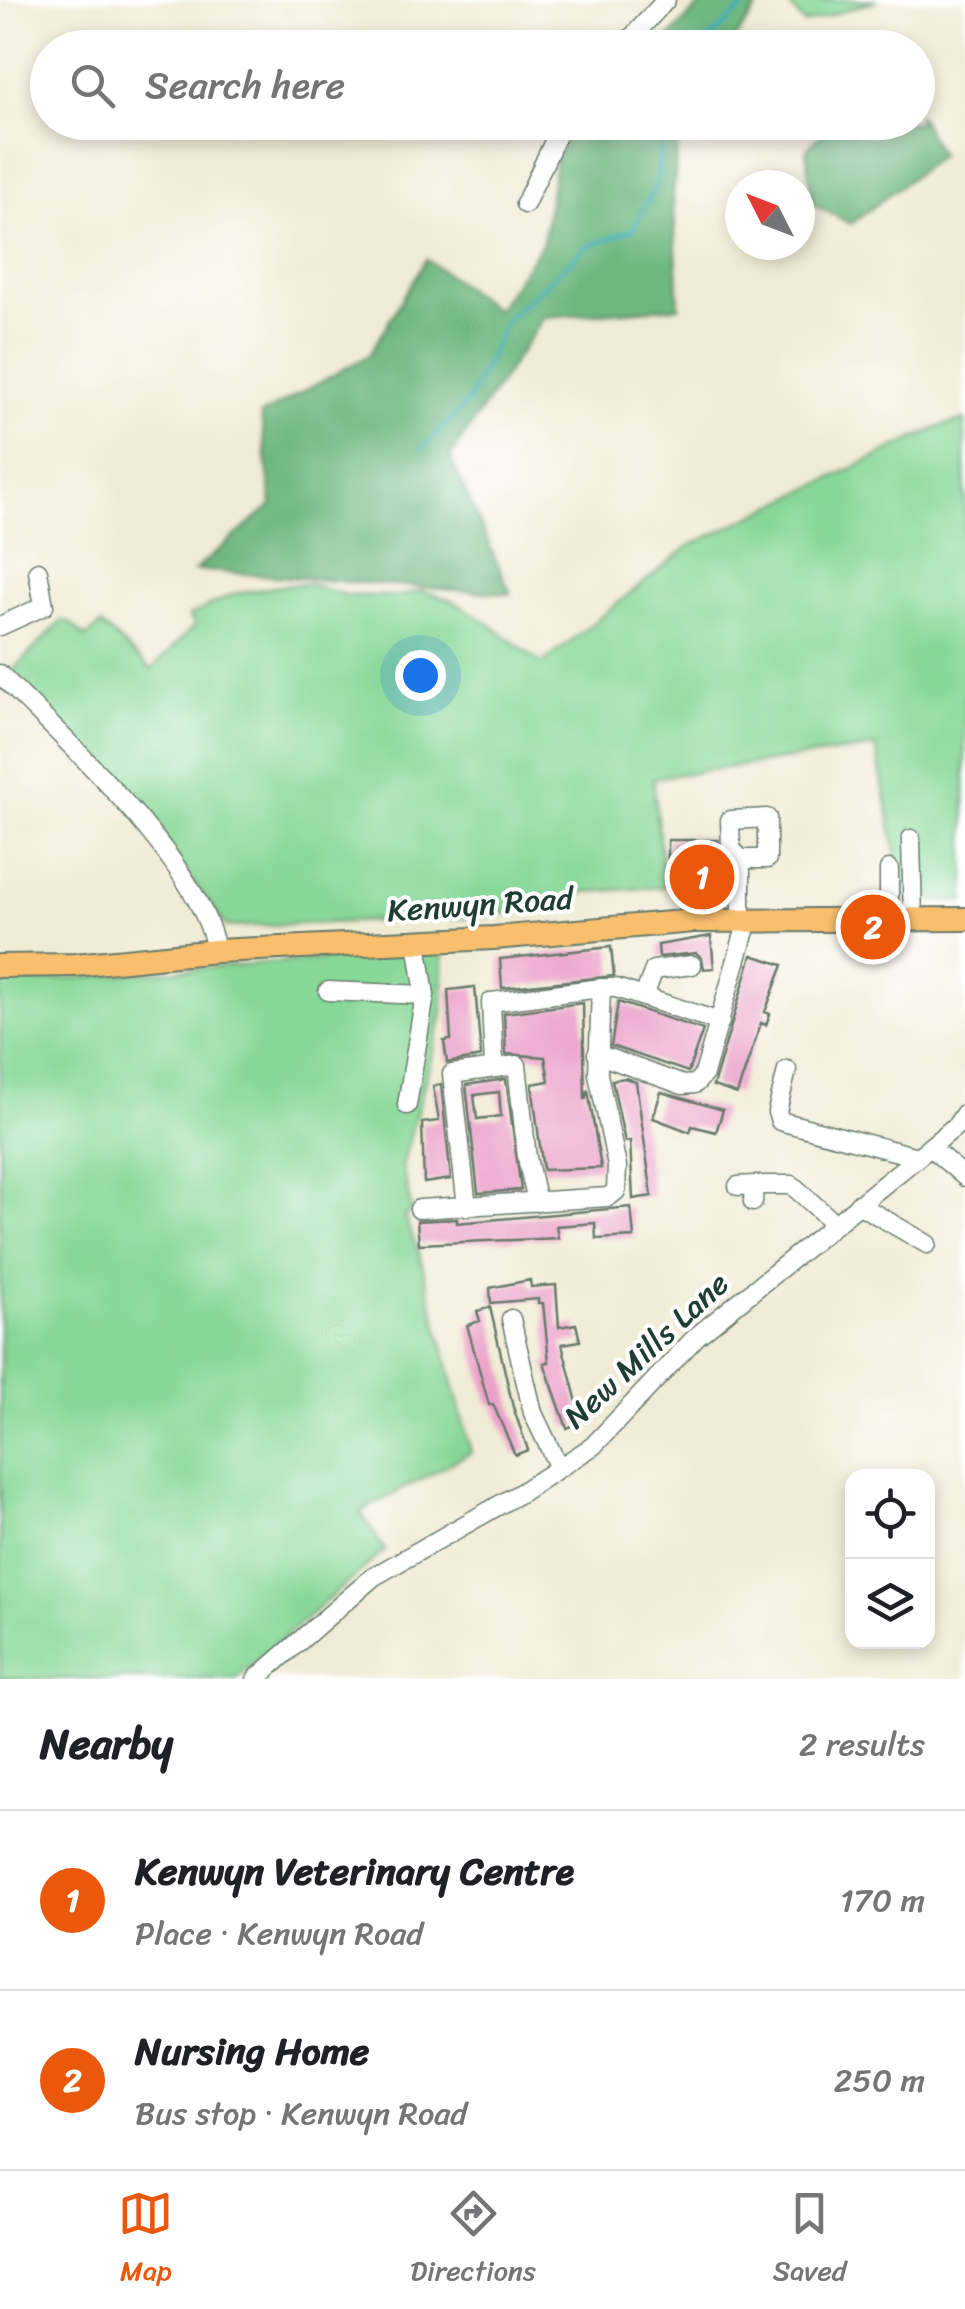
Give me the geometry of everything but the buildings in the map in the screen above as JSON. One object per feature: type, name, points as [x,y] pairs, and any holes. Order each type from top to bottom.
[{"type":"main road","name":"Kenwyn Road","points":[[0,966],[74,965],[216,952],[745,920],[965,919]]},
{"type":"street","points":[[638,30],[666,0]]},
{"type":"street","points":[[524,204],[554,140]]},
{"type":"street","points":[[0,626],[44,606],[38,571]]},
{"type":"street","points":[[0,674],[157,843],[209,917],[216,952]]},
{"type":"street","points":[[901,922],[911,839]]},
{"type":"street","points":[[597,1054],[683,1084],[695,1084],[704,1074],[745,920],[740,859]]},
{"type":"street","points":[[889,869],[901,922]]},
{"type":"street","points":[[407,1105],[425,995],[417,942]]},
{"type":"street","points":[[644,996],[654,970],[692,966]]},
{"type":"street","points":[[494,1068],[491,1002],[601,988],[644,996],[720,1022]]},
{"type":"street","points":[[419,1208],[608,1197],[616,1191],[617,1166],[598,1074],[601,988]]},
{"type":"street","points":[[328,991],[425,995]]},
{"type":"street","points":[[467,1206],[452,1074],[517,1065],[527,1158],[537,1202]]},
{"type":"street","points":[[598,1074],[627,1065]]},
{"type":"street","points":[[786,1070],[777,1112],[780,1120],[923,1152],[965,1178]]},
{"type":"street","name":"New Mills Lane","points":[[256,1679],[373,1577],[592,1446],[698,1336],[923,1152],[965,1113]]},
{"type":"street","points":[[749,1191],[792,1186],[834,1223]]},
{"type":"street","points":[[858,1204],[927,1244]]},
{"type":"street","points":[[511,1319],[533,1413],[559,1468]]},
{"type":"green space","points":[[705,0],[763,0],[741,30],[676,30]]},
{"type":"green space","points":[[786,0],[877,0],[804,24]]},
{"type":"green space","points":[[567,140],[678,140],[673,195],[679,307],[544,317],[450,457],[511,594],[195,570],[272,505],[261,415],[369,355],[426,259],[496,310],[543,242],[555,161]]},
{"type":"green space","points":[[816,140],[932,140],[940,155],[851,224],[815,206],[815,170],[808,170],[806,150]]},
{"type":"green space","points":[[965,420],[965,901],[905,900],[876,747],[653,778],[664,887],[584,892],[549,909],[469,917],[227,927],[152,826],[9,674],[62,621],[69,622],[85,637],[101,625],[151,670],[195,625],[189,616],[233,594],[309,584],[348,596],[400,596],[422,591],[451,600],[542,664],[689,546],[941,426]]},
{"type":"green space","points":[[410,952],[443,953],[443,1014],[402,1166],[412,1212],[404,1216],[419,1254],[471,1452],[360,1512],[385,1550],[236,1679],[0,1679],[0,977],[34,981]]},
{"type":"waterway","points":[[719,30],[743,8],[745,0]]},
{"type":"waterway","points":[[422,449],[467,403],[508,318],[586,247],[632,230],[657,183],[661,140]]},
{"type":"place","name":"Kenwyn Veterinary Centre","points":[[702,877]]},
{"type":"place","name":"Nursing Home","points":[[873,927]]}]
